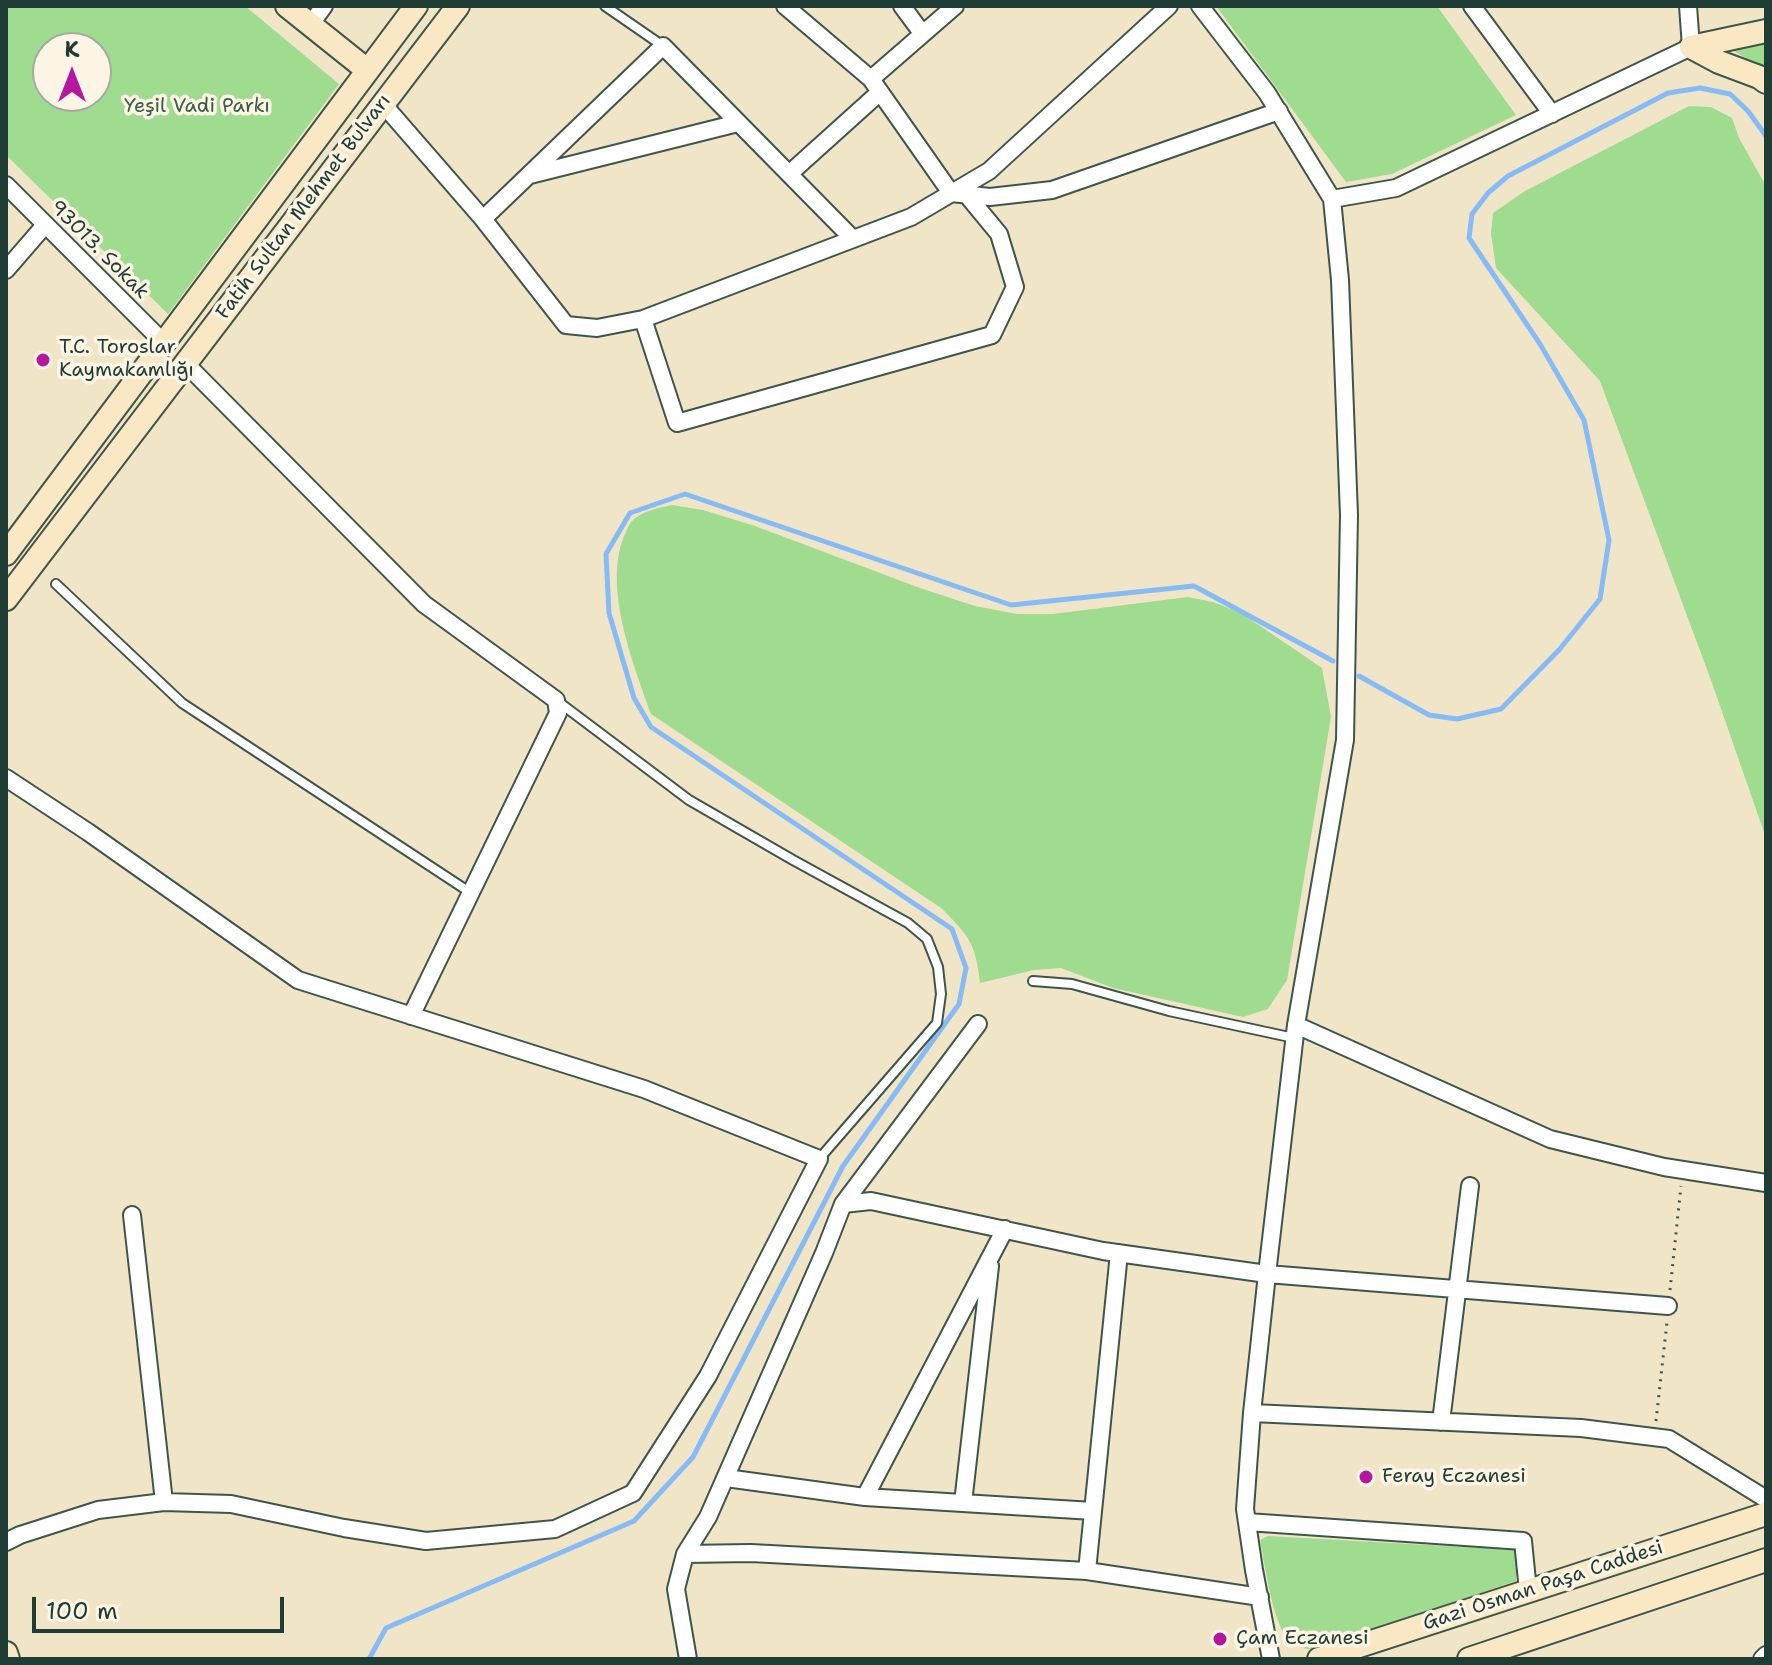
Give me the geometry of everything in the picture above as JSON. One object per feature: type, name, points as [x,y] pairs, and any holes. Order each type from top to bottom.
[{"type":"street","points":[[287,6],[367,70]]},
{"type":"street","points":[[310,25],[324,6]]},
{"type":"street","name":"Fatih Sultan Mehmet Bulvarı","points":[[6,554],[416,6]]},
{"type":"street","name":"Fatih Sultan Mehmet Bulvarı","points":[[6,599],[458,6]]},
{"type":"street","points":[[643,319],[677,423],[992,335],[1015,287],[999,234],[960,192],[875,86],[785,6]]},
{"type":"street","points":[[902,6],[922,33]]},
{"type":"street","points":[[789,174],[922,33],[955,6]]},
{"type":"street","points":[[383,104],[483,219],[566,325],[597,328],[643,319],[911,217],[960,192],[989,171],[1169,6]]},
{"type":"street","points":[[1200,6],[1267,93],[1332,199],[1340,280],[1349,515],[1345,740],[1295,1032],[1252,1413],[1245,1509],[1271,1659]]},
{"type":"street","points":[[1472,6],[1552,114]]},
{"type":"street","points":[[1688,6],[1691,47]]},
{"type":"street","points":[[1332,199],[1396,188],[1691,47],[1766,31]]},
{"type":"street","points":[[483,219],[663,46],[853,239]]},
{"type":"street","points":[[1691,47],[1766,82]]},
{"type":"street","points":[[960,192],[990,197],[1052,190],[1279,111]]},
{"type":"street","points":[[528,176],[738,123]]},
{"type":"street","name":"93013. Sokak","points":[[6,185],[165,344]]},
{"type":"street","points":[[6,270],[45,225]]},
{"type":"street","points":[[185,363],[424,604],[556,700],[558,713],[411,1016]]},
{"type":"street","points":[[6,778],[298,980],[644,1089],[819,1159],[708,1376],[633,1493],[555,1529],[426,1541],[344,1528],[231,1504],[164,1502],[98,1510],[6,1542]]},
{"type":"street","points":[[688,1659],[676,1589],[685,1554],[708,1517],[726,1478],[843,1204],[978,1024]]},
{"type":"street","points":[[1295,1032],[1550,1139],[1664,1167],[1766,1183]]},
{"type":"street","points":[[1441,1422],[1470,1186]]},
{"type":"street","points":[[843,1204],[871,1201],[1119,1253],[1267,1274],[1668,1306]]},
{"type":"street","points":[[132,1215],[164,1502]]},
{"type":"street","points":[[865,1497],[1005,1229]]},
{"type":"street","points":[[1087,1571],[1119,1253]]},
{"type":"street","points":[[963,1503],[991,1257]]},
{"type":"street","points":[[1252,1413],[1581,1428],[1669,1439],[1766,1499]]},
{"type":"street","points":[[726,1478],[865,1497],[1093,1511]]},
{"type":"street","name":"Gazi Osman Paşa Caddesi","points":[[1319,1659],[1766,1514]]},
{"type":"street","points":[[1247,1522],[1523,1541],[1528,1591]]},
{"type":"street","points":[[685,1554],[751,1553],[1087,1571],[1260,1597]]},
{"type":"street","points":[[1469,1659],[1766,1560]]},
{"type":"street","points":[[6,1653],[8,1659]]},
{"type":"lane","points":[[605,6],[663,46]]},
{"type":"lane","points":[[56,584],[182,703],[471,893]]},
{"type":"lane","points":[[556,700],[689,800],[908,923],[927,939],[938,967],[941,994],[937,1023],[819,1159]]},
{"type":"lane","points":[[1033,981],[1072,984],[1169,1011],[1295,1032]]},
{"type":"green space","name":"Yeşil Vadi Parkı","points":[[6,6],[245,6],[339,84],[168,314],[6,155]]},
{"type":"green space","points":[[1216,6],[1437,6],[1516,115],[1392,174],[1346,182]]},
{"type":"green space","points":[[1766,37],[1766,70],[1725,46]]},
{"type":"green space","points":[[1689,106],[1711,107],[1732,118],[1739,138],[1766,186],[1766,838],[1600,381],[1496,268],[1491,234],[1493,213],[1525,191]]},
{"type":"green space","points":[[672,505],[703,510],[755,526],[975,606],[1017,614],[1053,614],[1188,597],[1213,602],[1241,613],[1322,668],[1331,717],[1287,980],[1268,1009],[1243,1017],[1113,988],[1061,968],[1034,970],[980,983],[976,958],[969,941],[941,908],[651,714],[622,623],[618,599],[619,552],[631,522],[645,512]]},
{"type":"green space","points":[[1268,1536],[1517,1550],[1516,1581],[1311,1650],[1293,1644],[1280,1626],[1260,1540]]},
{"type":"waterway","points":[[1359,676],[1429,715],[1457,719],[1501,709],[1559,650],[1600,599],[1609,540],[1584,420],[1540,344],[1469,238],[1472,214],[1488,193],[1508,176],[1668,93],[1700,88],[1730,94],[1748,111],[1766,136]]},
{"type":"waterway","points":[[369,1659],[386,1628],[634,1521],[693,1457],[843,1166],[959,1004],[966,968],[952,929],[651,727],[634,698],[609,613],[606,554],[630,513],[685,494],[1011,605],[1194,586],[1333,661]]},
{"type":"place","name":"T.C. Toroslar Kaymakamlığı","points":[[43,360]]},
{"type":"place","name":"Feray Eczanesi","points":[[1366,1477]]},
{"type":"place","name":"Çam Eczanesi","points":[[1220,1639]]}]
